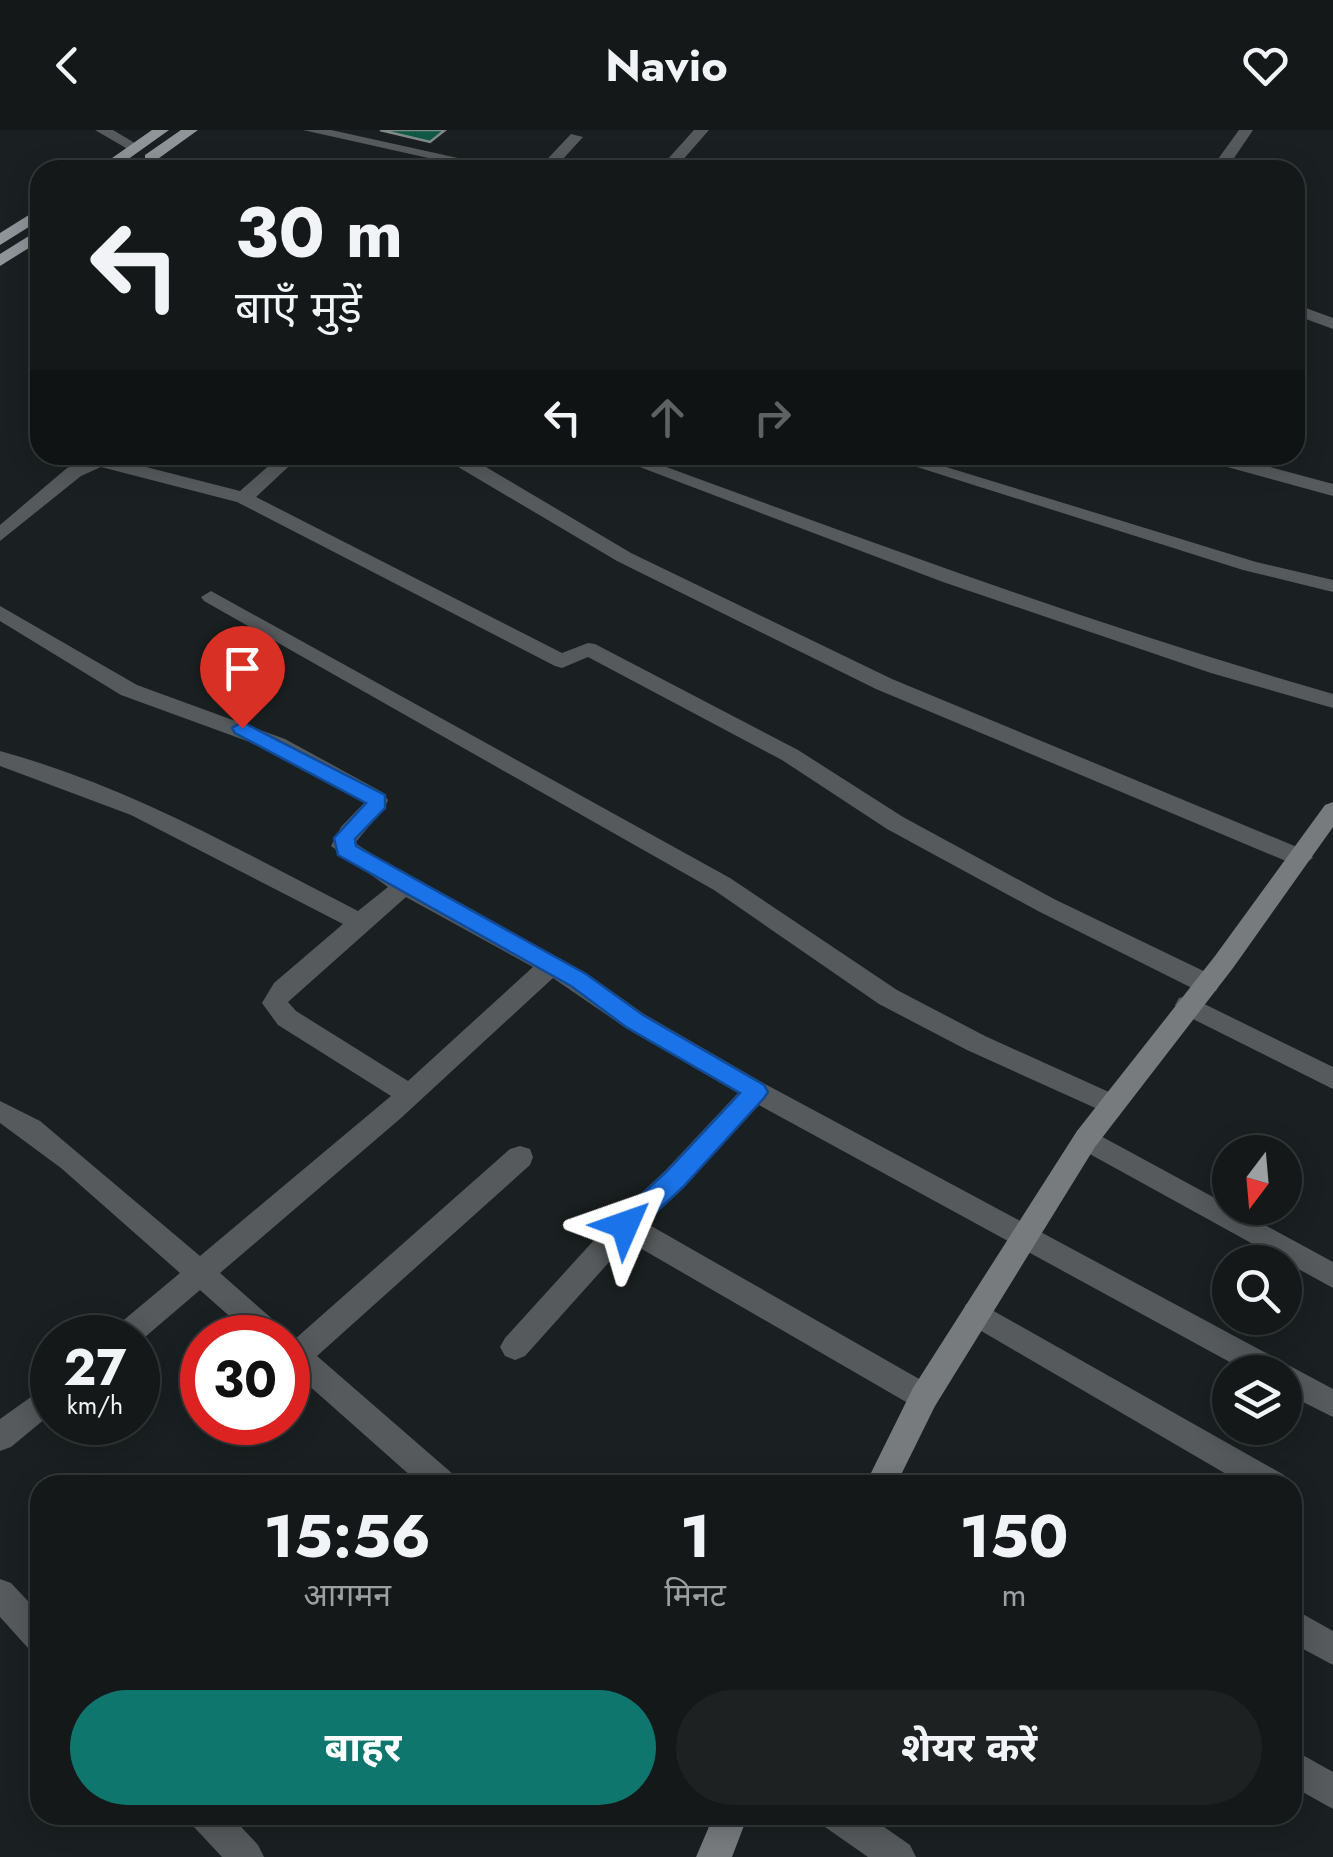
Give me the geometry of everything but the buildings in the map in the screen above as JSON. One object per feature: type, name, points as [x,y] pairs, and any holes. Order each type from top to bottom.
[{"type":"main road","points":[[118,160],[162,130]]},
{"type":"main road","points":[[147,160],[191,130]]},
{"type":"main road","points":[[0,240],[30,220]]},
{"type":"main road","points":[[0,261],[30,241]]},
{"type":"street","points":[[102,130],[136,148]]},
{"type":"street","points":[[310,130],[456,160]]},
{"type":"street","points":[[675,160],[702,130]]},
{"type":"street","points":[[1225,160],[1246,130]]},
{"type":"street","points":[[554,160],[576,137]]},
{"type":"street","points":[[1305,313],[1333,324]]},
{"type":"street","points":[[0,535],[74,472],[89,465]]},
{"type":"street","points":[[114,465],[244,498],[562,662],[588,649],[790,755],[895,823],[1207,984]]},
{"type":"street","points":[[244,498],[281,465]]},
{"type":"street","points":[[488,465],[624,557],[884,684],[1300,858]]},
{"type":"street","points":[[644,465],[950,578],[1218,668],[1333,701]]},
{"type":"street","points":[[921,465],[1250,566],[1333,586]]},
{"type":"street","points":[[1242,465],[1333,490]]},
{"type":"street","points":[[211,598],[722,884],[888,997],[976,1044],[1111,1104]]},
{"type":"street","points":[[0,612],[130,690],[242,728],[374,797],[374,808],[344,838],[342,846],[404,886],[551,965],[649,1030],[756,1092],[1242,1355]]},
{"type":"street","points":[[0,758],[39,768],[169,821],[360,923]]},
{"type":"street","points":[[885,1475],[924,1397],[1086,1139],[1207,984],[1333,810]]},
{"type":"street","points":[[404,886],[283,990],[275,1003],[287,1018],[409,1095]]},
{"type":"street","points":[[151,1315],[409,1095],[551,965]]},
{"type":"street","points":[[1188,1005],[1333,1079]]},
{"type":"street","points":[[515,1347],[625,1225],[674,1180],[756,1092]]},
{"type":"street","points":[[0,1111],[31,1128],[72,1160],[250,1315]]},
{"type":"street","points":[[1086,1139],[1333,1276]]},
{"type":"street","points":[[310,1328],[520,1156]]},
{"type":"street","points":[[625,1225],[924,1397]]},
{"type":"street","points":[[976,1313],[1256,1475]]},
{"type":"street","points":[[310,1369],[432,1475]]},
{"type":"street","points":[[1302,1387],[1333,1404]]},
{"type":"street","points":[[0,1437],[30,1412]]},
{"type":"street","points":[[0,1594],[30,1626]]},
{"type":"street","points":[[1302,1630],[1333,1649]]},
{"type":"street","points":[[1302,1772],[1333,1792]]},
{"type":"street","points":[[216,1825],[246,1857]]},
{"type":"street","points":[[714,1857],[727,1825]]},
{"type":"street","points":[[852,1825],[898,1857]]},
{"type":"route","points":[[242,728],[377,800],[344,838],[345,850],[578,980],[634,1021],[756,1092],[674,1180],[625,1225]]}]
